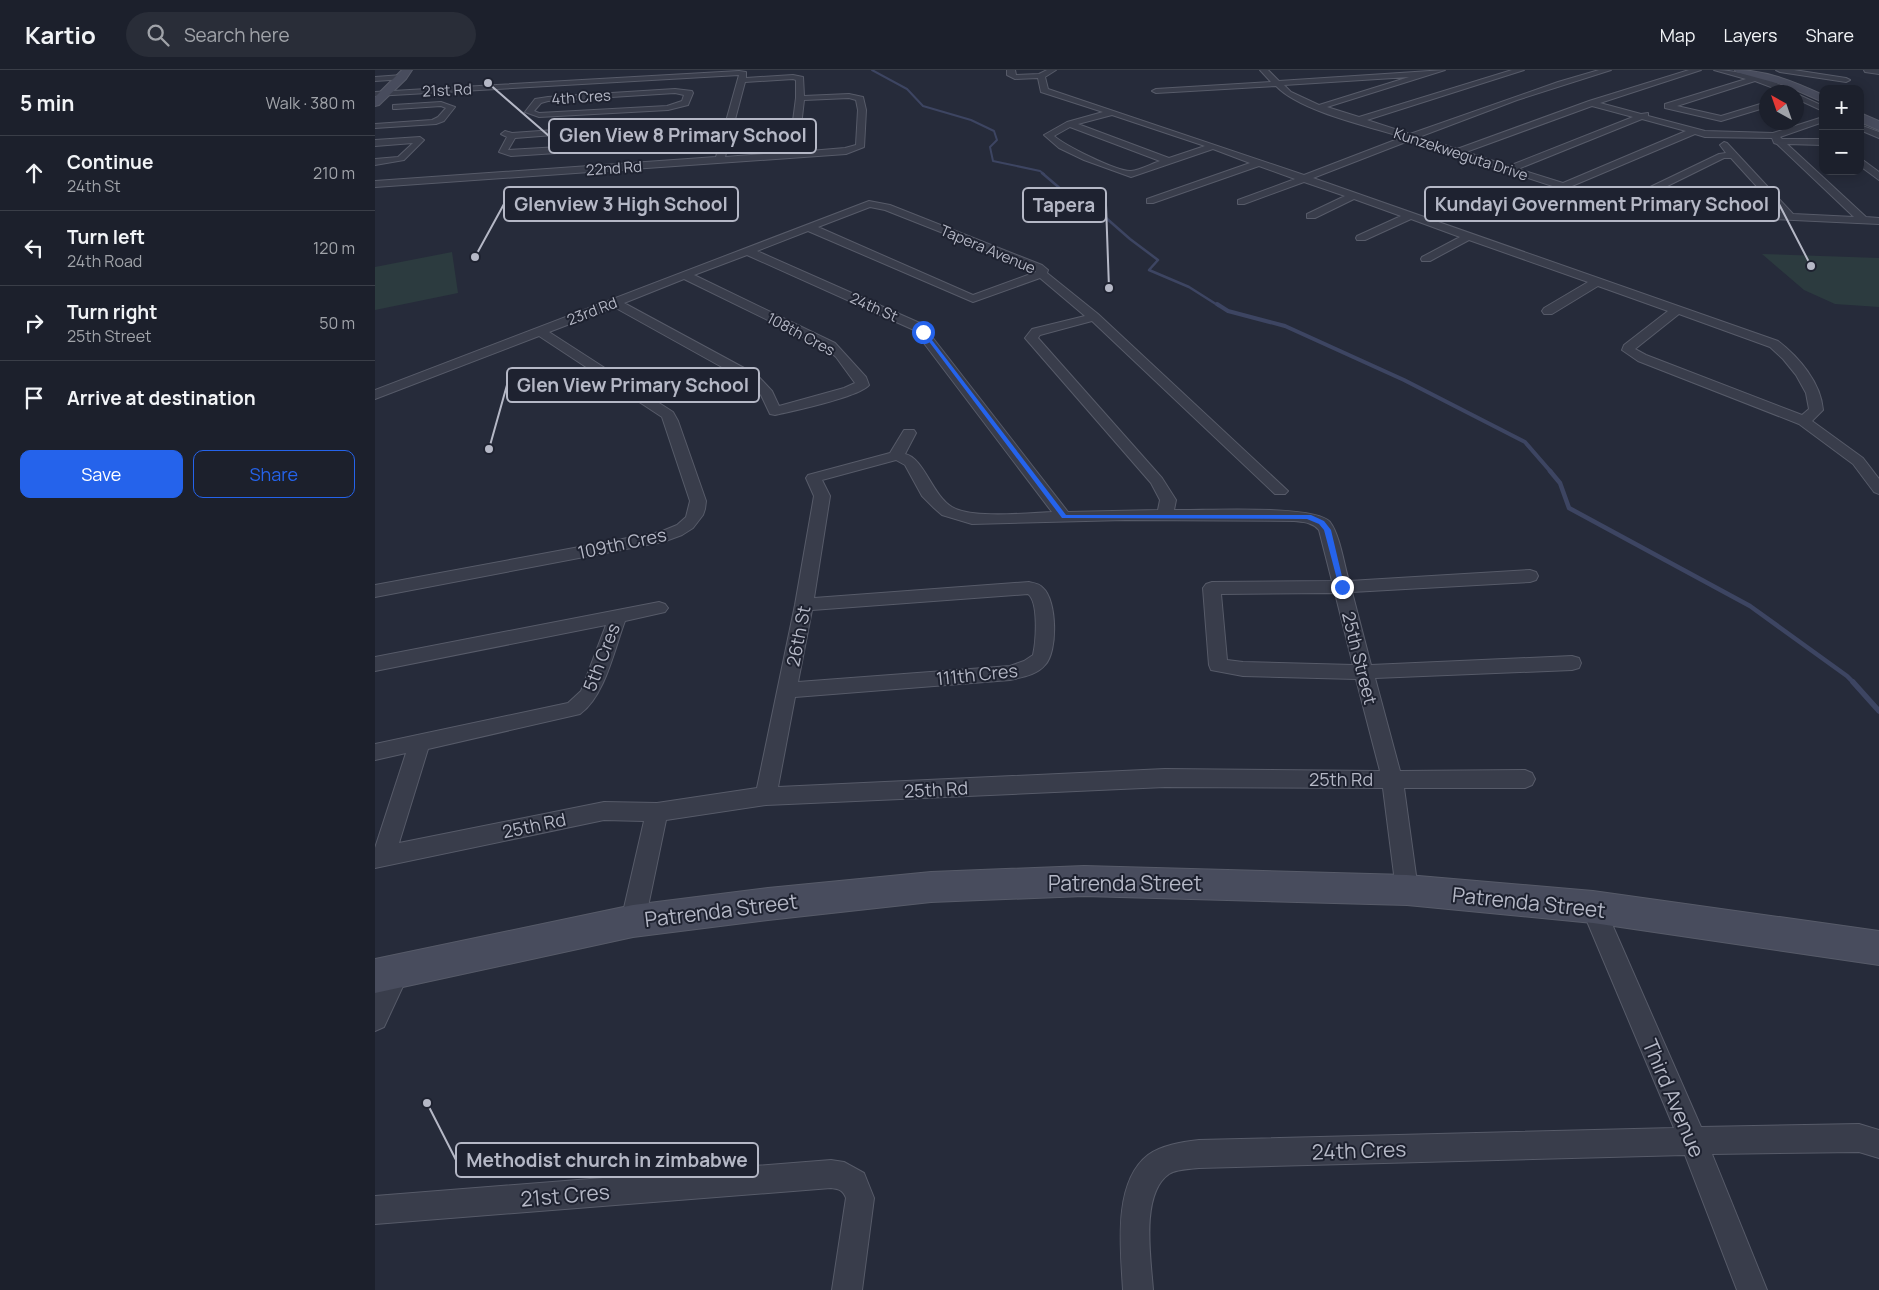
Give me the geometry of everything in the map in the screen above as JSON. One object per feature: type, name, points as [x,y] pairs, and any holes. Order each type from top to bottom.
[{"type":"street","points":[[1011,70],[1011,76],[1015,77],[1041,76],[1052,70]]},
{"type":"street","name":"Kunzekweguta Drive","points":[[1264,70],[1296,99],[1620,205],[1664,211],[1879,221]]},
{"type":"street","points":[[1320,107],[1441,70]]},
{"type":"street","points":[[1359,120],[1516,70]]},
{"type":"street","points":[[1241,202],[1305,179],[1410,137],[1577,78],[1607,70]]},
{"type":"street","points":[[1458,152],[1592,103],[1697,70]]},
{"type":"street","points":[[1717,70],[1755,79],[1771,85]]},
{"type":"street","points":[[1740,70],[1783,82],[1819,98]]},
{"type":"street","points":[[1780,70],[1846,80]]},
{"type":"street","points":[[1843,85],[1849,70]]},
{"type":"street","points":[[1868,70],[1879,72]]},
{"type":"street","name":"21st Rd","points":[[381,93],[623,80],[689,73],[739,73],[743,74],[742,80]]},
{"type":"street","points":[[375,79],[405,74]]},
{"type":"street","points":[[375,103],[381,93],[405,74]]},
{"type":"street","points":[[1156,90],[1427,74]]},
{"type":"street","points":[[1505,75],[1522,80]]},
{"type":"street","points":[[1041,76],[1044,90],[1760,338],[1782,349],[1793,362],[1815,396],[1816,410],[1804,421]]},
{"type":"street","points":[[1577,78],[1596,84]]},
{"type":"street","points":[[720,159],[742,80],[800,79],[800,98],[793,154]]},
{"type":"street","points":[[1509,168],[1655,110],[1755,79]]},
{"type":"street","points":[[615,94],[623,80]]},
{"type":"street","points":[[1531,83],[1548,88]]},
{"type":"street","points":[[1615,89],[1625,92]]},
{"type":"street","points":[[375,126],[414,91]]},
{"type":"street","name":"4th Cres","points":[[684,91],[689,95],[685,104],[673,107],[539,116],[529,112],[534,100],[615,94],[684,91]]},
{"type":"street","name":"22nd Rd","points":[[375,184],[581,159],[720,159],[852,151],[860,147],[862,110],[860,99],[849,96],[800,98]]},
{"type":"street","points":[[1804,100],[1819,107]]},
{"type":"street","points":[[1592,103],[1715,135],[1819,142]]},
{"type":"street","points":[[375,126],[433,122],[441,119],[451,108],[441,104],[396,107]]},
{"type":"street","points":[[1668,106],[1712,119],[1721,119],[1759,107]]},
{"type":"street","points":[[1110,112],[1070,124],[1047,135],[1072,151],[1121,173],[1139,172],[1212,147]]},
{"type":"street","points":[[1864,115],[1879,113]]},
{"type":"street","points":[[1864,118],[1879,126]]},
{"type":"street","points":[[1775,138],[1819,121]]},
{"type":"street","points":[[669,124],[677,126],[672,140],[667,142],[581,159],[503,152],[509,135],[669,124]]},
{"type":"street","points":[[1070,124],[1169,162]]},
{"type":"street","points":[[1864,128],[1879,135]]},
{"type":"street","points":[[1563,187],[1694,131]]},
{"type":"street","points":[[1715,135],[1789,217]]},
{"type":"street","points":[[1775,138],[1863,220]]},
{"type":"street","points":[[375,143],[420,140],[405,158],[394,161],[375,162]]},
{"type":"street","points":[[1620,205],[1722,156],[1732,155]]},
{"type":"street","points":[[1150,201],[1258,163]]},
{"type":"street","points":[[1864,165],[1879,178]]},
{"type":"street","points":[[1311,216],[1354,196]]},
{"type":"street","name":"Tapera Avenue","points":[[879,205],[1042,270],[1041,274],[973,299],[809,227],[860,207],[879,205]]},
{"type":"street","points":[[1361,238],[1410,216]]},
{"type":"street","name":"23rd Rd","points":[[375,395],[809,227]]},
{"type":"street","points":[[1426,258],[1467,237]]},
{"type":"street","name":"24th St","points":[[748,251],[918,327],[1064,517]]},
{"type":"street","points":[[1041,274],[1094,317],[1280,491]]},
{"type":"street","name":"108th Cres","points":[[614,302],[751,378],[767,394],[775,411],[849,392],[862,384],[861,380],[840,354],[831,346],[684,275]]},
{"type":"street","points":[[1548,311],[1598,281]]},
{"type":"street","points":[[1678,309],[1628,348],[1628,350],[1642,358],[1804,421],[1857,461],[1879,489]]},
{"type":"street","points":[[909,433],[896,456],[908,460],[930,496],[939,505],[957,515],[972,519],[1165,516],[1168,500],[1157,481],[1031,338],[1035,332],[1094,317]]},
{"type":"street","name":"109th Cres","points":[[375,591],[663,537],[691,523],[696,516],[698,501],[668,415],[654,404],[540,331]]},
{"type":"street","name":"26th St","points":[[765,796],[804,605],[822,496],[813,478],[896,456]]},
{"type":"street","name":"25th Street","points":[[1165,516],[1308,517],[1321,522],[1327,530],[1392,780]]},
{"type":"street","points":[[1530,576],[1342,587],[1211,588],[1218,665],[1243,668],[1363,672],[1572,663]]},
{"type":"street","name":"111th Cres","points":[[787,690],[1010,672],[1022,670],[1038,662],[1043,656],[1045,647],[1041,599],[1035,590],[1029,588],[804,605]]},
{"type":"street","points":[[618,615],[659,608]]},
{"type":"street","name":"5th Cres","points":[[375,664],[618,615]]},
{"type":"street","name":"5th Cres","points":[[375,752],[419,744],[573,709],[583,702],[589,694],[618,615]]},
{"type":"street","points":[[380,857],[419,744]]},
{"type":"street","name":"25th Rd","points":[[380,857],[597,812],[657,812],[765,796],[1165,778],[1392,780],[1407,890]]},
{"type":"street","points":[[1392,780],[1525,779]]},
{"type":"street","points":[[633,921],[657,812]]},
{"type":"street","name":"Patrenda Street","points":[[387,973],[633,921],[768,904],[931,887],[1084,880],[1407,890],[1593,908],[1879,948]]},
{"type":"street","name":"Third Avenue","points":[[1593,908],[1693,1141],[1752,1290]]},
{"type":"street","points":[[375,1018],[387,973]]},
{"type":"street","name":"24th Cres","points":[[1138,1290],[1137,1199],[1145,1179],[1157,1166],[1174,1157],[1199,1154],[1693,1141],[1859,1138],[1879,1144]]},
{"type":"street","name":"21st Cres","points":[[375,1210],[831,1174],[844,1176],[853,1183],[860,1198],[847,1290]]},
{"type":"shaded area","points":[[452,252],[458,293],[375,310],[375,267]]},
{"type":"shaded area","points":[[1762,254],[1879,258],[1879,307],[1835,304],[1804,290]]},
{"type":"waterway","points":[[872,70],[907,89],[923,106],[971,120],[994,131],[997,140],[990,147],[993,161],[1040,171],[1044,174]]},
{"type":"waterway","points":[[1042,173],[1076,202],[1097,210],[1130,239],[1158,260],[1149,270],[1189,287],[1219,306]]},
{"type":"waterway","points":[[1217,304],[1228,311],[1285,326],[1404,380],[1525,442],[1551,472]]},
{"type":"waterway","points":[[1550,471],[1560,483],[1569,508],[1750,606],[1853,682]]},
{"type":"waterway","points":[[1853,682],[1879,711]]},
{"type":"place","name":"Glen View 8 Primary School","points":[[488,83]]},
{"type":"place","name":"Glenview 3 High School","points":[[475,257]]},
{"type":"place","name":"Kundayi Government Primary School","points":[[1811,266]]},
{"type":"place","name":"Tapera","points":[[1109,288]]},
{"type":"place","name":"Glen View Primary School","points":[[489,449]]},
{"type":"place","name":"Methodist church in zimbabwe","points":[[427,1103]]},
{"type":"route","points":[[923,332],[1064,517],[1308,517],[1321,522],[1327,530],[1342,587]]}]
